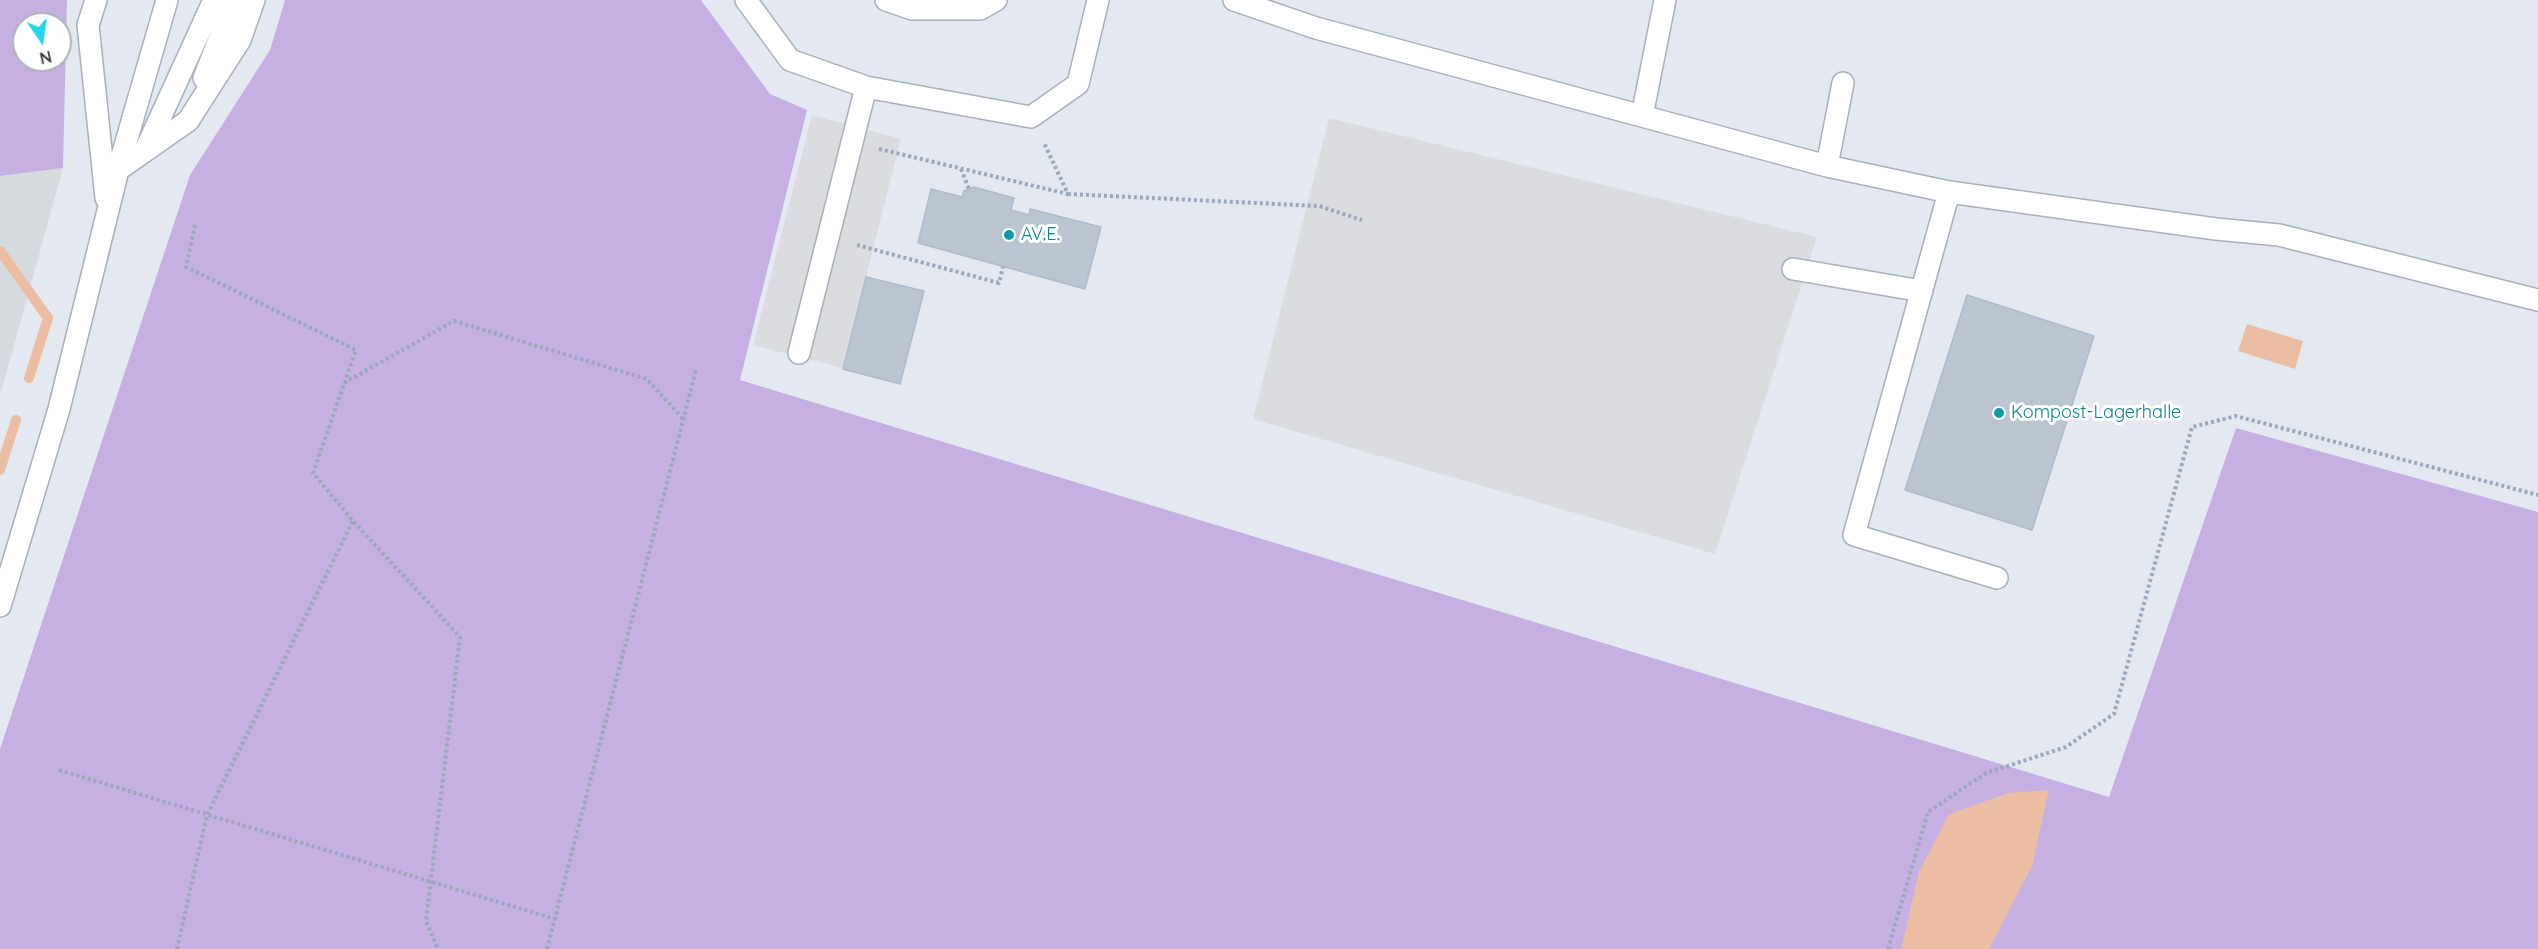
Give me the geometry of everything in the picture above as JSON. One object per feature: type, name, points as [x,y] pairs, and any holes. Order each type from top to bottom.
[{"type":"lane","points":[[96,0],[88,24],[108,216]]},
{"type":"lane","points":[[0,606],[58,409],[118,170],[167,0]]},
{"type":"lane","points":[[145,152],[214,0]]},
{"type":"lane","points":[[188,121],[235,0]]},
{"type":"lane","points":[[118,170],[188,121],[240,40],[254,0]]},
{"type":"lane","points":[[746,0],[790,60],[866,87],[1031,117],[1078,84],[1098,0]]},
{"type":"lane","points":[[886,0],[912,9],[980,9],[996,0]]},
{"type":"lane","points":[[1234,0],[1316,28],[1827,165],[1949,192],[2216,229],[2278,235],[2538,300]]},
{"type":"lane","points":[[1642,116],[1665,0]]},
{"type":"lane","points":[[1827,165],[1843,83]]},
{"type":"lane","points":[[798,353],[866,87]]},
{"type":"lane","points":[[1949,192],[1854,535],[1997,578]]},
{"type":"lane","points":[[1793,269],[1922,291]]},
{"type":"path","points":[[1031,117],[1068,194]]},
{"type":"path","points":[[852,142],[1068,194],[1318,206],[1362,220]]},
{"type":"path","points":[[961,168],[969,189]]},
{"type":"path","points":[[195,225],[186,267],[356,350],[313,473],[353,521],[460,637],[426,921],[438,949]]},
{"type":"path","points":[[828,238],[999,283],[1003,267]]},
{"type":"path","points":[[344,383],[454,321],[647,379],[683,420]]},
{"type":"path","points":[[547,949],[696,370]]},
{"type":"path","points":[[1888,949],[1928,812],[1986,773],[2066,747],[2114,714],[2192,427],[2236,416],[2538,495]]},
{"type":"path","points":[[177,949],[207,815],[353,521]]},
{"type":"path","points":[[59,770],[555,920]]},
{"type":"shaded area","points":[[0,0],[67,0],[67,12],[12,12],[12,72],[65,72],[63,168],[0,176]]},
{"type":"shaded area","points":[[285,0],[701,0],[770,94],[807,110],[740,380],[2109,797],[2236,428],[2538,512],[2538,949],[0,949],[0,749],[190,175],[270,50]]},
{"type":"shaded area","points":[[812,115],[901,139],[843,368],[753,345]]},
{"type":"shaded area","points":[[1329,118],[1817,237],[1715,554],[1253,419]]},
{"type":"shaded area","points":[[63,168],[0,396],[0,176]]},
{"type":"shaded area","points":[[2247,324],[2303,341],[2295,369],[2238,351]]},
{"type":"shaded area","points":[[2049,790],[2032,866],[1989,949],[1901,949],[1919,872],[1949,814],[2008,793]]},
{"type":"building","name":"AV.E.","points":[[974,187],[1014,198],[1011,210],[1029,215],[1030,209],[1101,227],[1085,289],[918,243],[931,189],[962,197],[964,191]]},
{"type":"building","points":[[866,277],[924,291],[900,384],[843,369]]},
{"type":"building","name":"Kompost-Lagerhalle","points":[[1967,295],[2094,336],[2032,530],[1905,490]]},
{"type":"waterway","points":[[0,251],[48,318],[29,378]]},
{"type":"waterway","points":[[0,470],[16,420]]},
{"type":"place","name":"AV.E.","points":[[1009,235]]},
{"type":"place","name":"Kompost-Lagerhalle","points":[[1999,413]]}]
